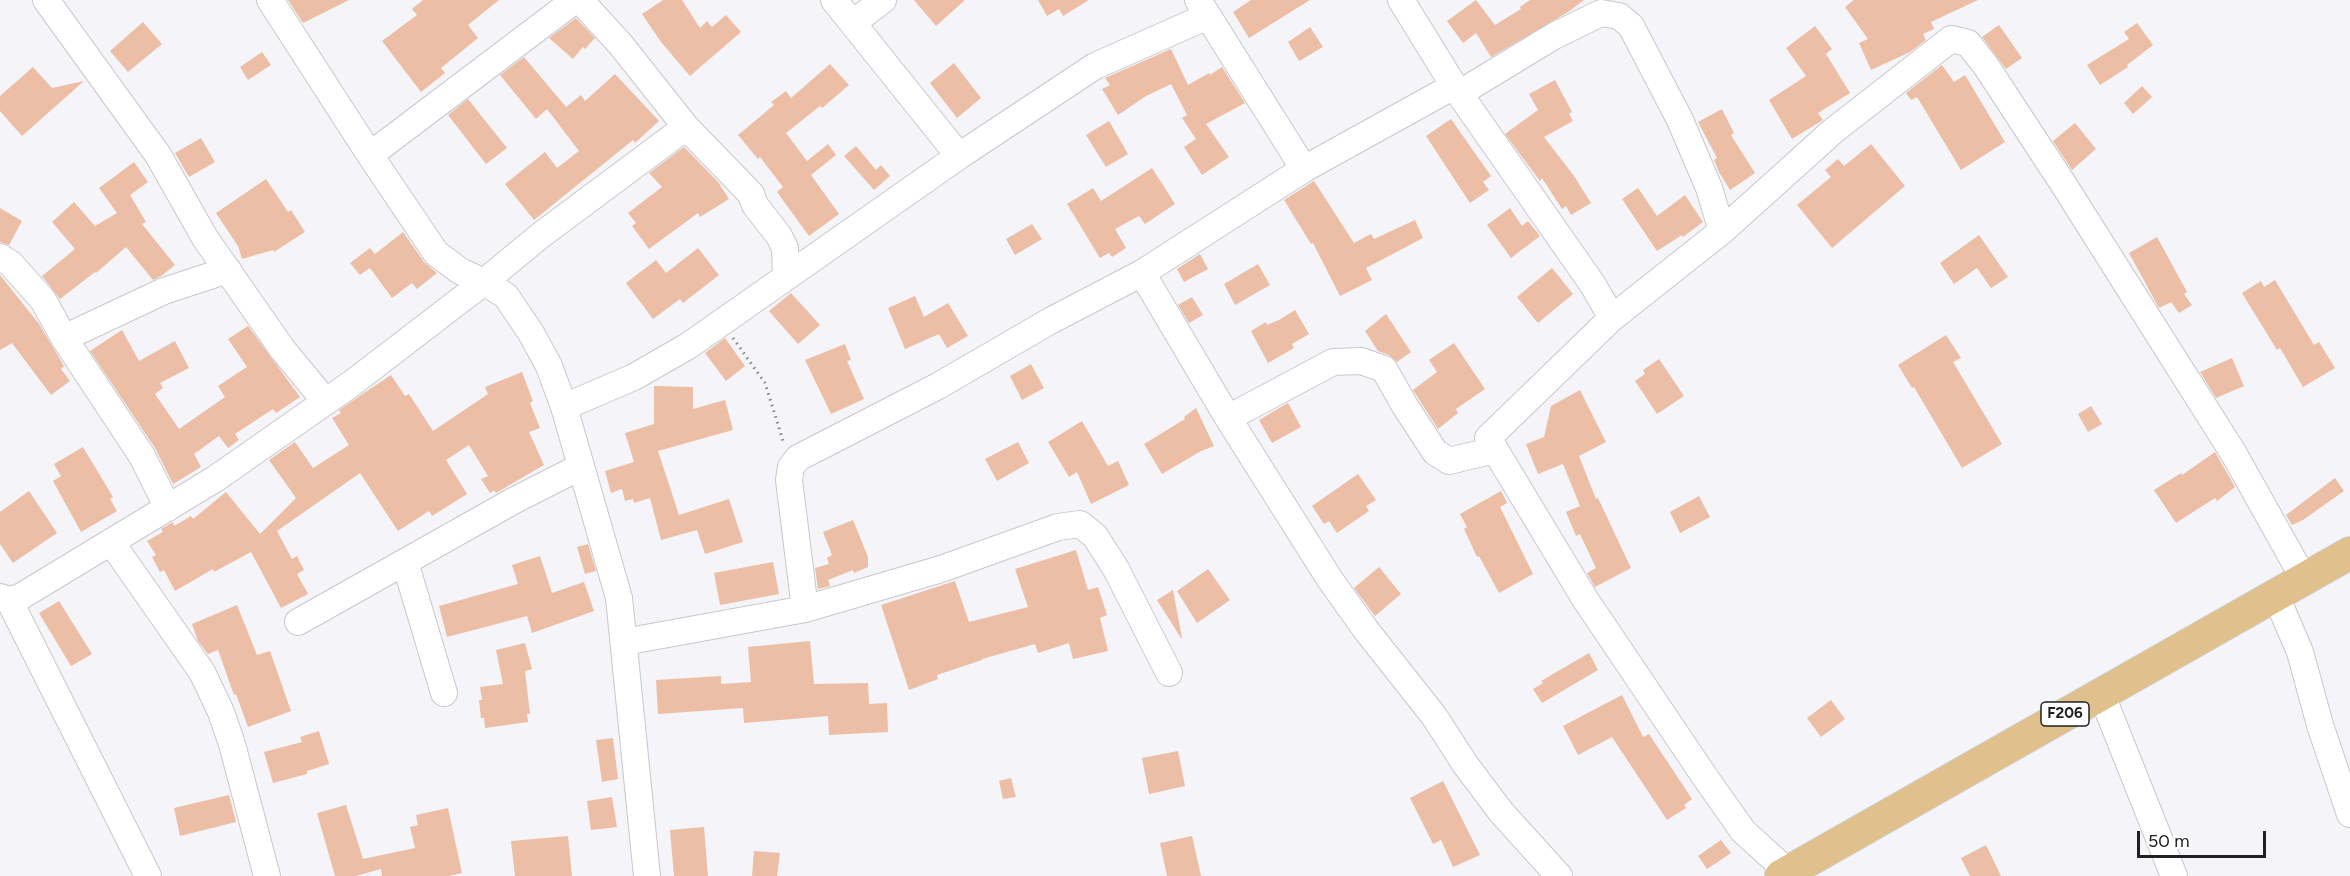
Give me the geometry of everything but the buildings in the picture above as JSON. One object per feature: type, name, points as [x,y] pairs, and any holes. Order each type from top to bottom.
[{"type":"main road","name":"F206","points":[[1784,874],[2350,553]]},
{"type":"street","points":[[46,0],[158,155],[205,238],[284,350],[326,402]]},
{"type":"street","points":[[270,0],[369,155],[436,253],[460,272],[484,282],[506,296],[531,333],[549,366],[564,407],[619,598],[647,876]]},
{"type":"street","points":[[369,155],[575,0]]},
{"type":"street","points":[[580,0],[621,45],[686,127],[751,194],[755,205],[779,236],[785,248],[786,276]]},
{"type":"street","points":[[834,0],[959,156]]},
{"type":"street","points":[[852,23],[883,0]]},
{"type":"street","points":[[1401,0],[1457,90],[1593,285],[1612,318]]},
{"type":"street","points":[[564,407],[634,377],[688,346],[959,156],[1095,66],[1203,8],[1304,169]]},
{"type":"street","points":[[805,609],[789,480],[792,467],[798,458],[938,386],[1050,321],[1142,273],[1304,169],[1601,13],[1619,16],[1631,26],[1680,120],[1709,188],[1722,231]]},
{"type":"street","points":[[1784,874],[1743,831],[1705,777],[1585,599],[1488,438],[1612,318],[1722,231],[1833,131],[1951,39],[1968,43],[1986,66],[2128,284],[2156,333],[2234,454],[2304,579]]},
{"type":"street","points":[[148,876],[5,599],[20,597],[215,479],[326,402],[484,282],[541,235],[686,127]]},
{"type":"street","points":[[0,257],[11,264],[43,300],[64,338],[142,456],[168,508]]},
{"type":"street","points":[[64,338],[164,291],[228,270]]},
{"type":"street","points":[[1142,273],[1228,418],[1329,578],[1366,630],[1434,716],[1465,764],[1501,812],[1559,876]]},
{"type":"street","points":[[1228,418],[1333,362],[1361,361],[1384,369],[1435,452],[1449,461],[1495,450]]},
{"type":"street","points":[[298,622],[515,500],[580,467]]},
{"type":"street","points":[[624,642],[805,609],[941,569],[1047,530],[1080,524],[1095,536],[1116,569],[1169,673]]},
{"type":"street","points":[[111,542],[202,672],[221,712],[232,744],[267,876]]},
{"type":"street","points":[[405,562],[444,693]]},
{"type":"street","points":[[2276,596],[2300,652],[2318,716],[2348,801]]},
{"type":"street","points":[[2102,693],[2174,876]]},
{"type":"path","points":[[722,322],[765,383],[792,467]]}]
